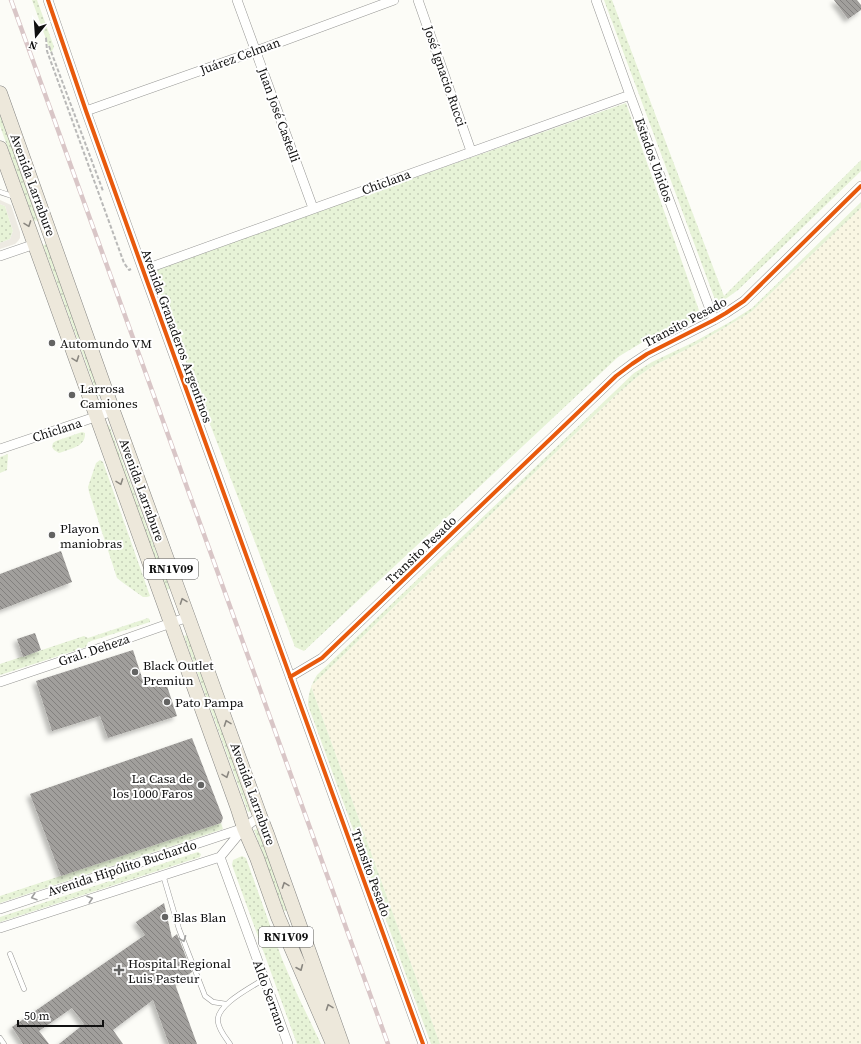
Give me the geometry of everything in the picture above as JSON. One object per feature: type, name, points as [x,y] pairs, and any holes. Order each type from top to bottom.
[{"type":"main road","name":"Avenida Larrabure","points":[[0,93],[113,411],[342,1044]]},
{"type":"main road","name":"Avenida Larrabure","points":[[0,148],[244,828],[257,858],[278,918],[333,1044]]},
{"type":"street","name":"Avenida Granaderos Argentinos","points":[[48,0],[86,111],[290,677]]},
{"type":"street","name":"Juan José Castelli","points":[[237,0],[313,208]]},
{"type":"street","name":"Juárez Celman","points":[[86,111],[394,0]]},
{"type":"street","name":"José Ignacio Rucci","points":[[418,0],[471,151]]},
{"type":"street","name":"Estados Unidos","points":[[596,0],[714,320]]},
{"type":"street","name":"Chiclana","points":[[143,270],[630,95]]},
{"type":"street","name":"Transito Pesado","points":[[423,1044],[290,677],[322,658],[616,376],[647,354],[714,320],[744,301],[861,186]]},
{"type":"street","points":[[0,256],[35,244]]},
{"type":"street","name":"Chiclana","points":[[0,449],[113,411]]},
{"type":"street","name":"Gral. Deheza","points":[[0,682],[188,617]]},
{"type":"street","points":[[220,857],[244,828],[260,816]]},
{"type":"street","name":"Avenida Hipólito Buchardo","points":[[0,909],[244,828]]},
{"type":"street","name":"Avenida Hipólito Buchardo","points":[[0,928],[220,857]]},
{"type":"street","name":"Aldo Serrano","points":[[220,857],[288,1044]]},
{"type":"lane","points":[[0,192],[18,198]]},
{"type":"lane","points":[[163,875],[179,929],[205,996],[213,1002],[226,1004]]},
{"type":"lane","points":[[10,954],[24,989]]},
{"type":"lane","points":[[230,1044],[220,1030],[218,1016],[226,1004],[264,979]]},
{"type":"lane","points":[[0,1038],[4,1044]]},
{"type":"path","points":[[46,38],[47,51],[124,263],[129,270],[132,269]]},
{"type":"path","points":[[49,46],[104,195]]},
{"type":"shaded area","points":[[0,200],[11,205],[20,232],[20,238],[15,244],[0,249],[0,243],[10,239],[13,231],[5,206],[0,204]]},
{"type":"shaded area","points":[[861,208],[861,1044],[440,1044],[311,686],[616,395],[637,377],[653,366],[695,345],[751,312]]},
{"type":"green space","points":[[32,0],[37,0],[54,47],[51,53]]},
{"type":"green space","points":[[604,0],[612,0],[724,296],[861,160],[861,171],[738,290],[717,305]]},
{"type":"green space","points":[[626,103],[701,316],[641,343],[618,357],[304,651],[295,647],[152,272],[311,214]]},
{"type":"green space","points":[[0,115],[38,220],[34,221],[0,126]]},
{"type":"green space","points":[[861,202],[861,208],[751,312],[695,345],[653,366],[637,377],[616,395],[312,685],[317,675],[634,373],[652,362],[694,342],[752,308]]},
{"type":"green space","points":[[0,204],[5,206],[13,231],[10,239],[0,243]]},
{"type":"green space","points":[[47,244],[101,395],[98,396],[43,245]]},
{"type":"green space","points":[[109,425],[170,589],[166,590],[106,426]]},
{"type":"green space","points":[[82,432],[85,433],[85,438],[76,447],[59,453],[52,447],[53,443],[56,441]]},
{"type":"green space","points":[[8,454],[7,470],[0,473],[0,457]]},
{"type":"green space","points":[[100,460],[103,462],[150,596],[143,597],[117,578],[88,487],[96,463]]},
{"type":"green space","points":[[148,618],[150,622],[88,642],[86,647],[0,675],[0,664],[84,636],[88,638]]},
{"type":"green space","points":[[188,635],[251,811],[248,812],[184,636]]},
{"type":"green space","points":[[311,687],[440,1044],[431,1044],[308,705]]},
{"type":"green space","points":[[221,823],[223,829],[0,903],[0,896]]},
{"type":"green space","points":[[258,829],[287,910],[284,911],[254,830]]},
{"type":"green space","points":[[198,852],[201,854],[200,857],[0,922],[0,917]]},
{"type":"green space","points":[[242,856],[246,858],[282,959],[321,1044],[297,1044],[232,865],[233,860]]},
{"type":"building","points":[[834,0],[857,0],[861,5],[861,10],[848,19]]},
{"type":"building","points":[[61,551],[72,582],[0,610],[0,574]]},
{"type":"building","points":[[35,633],[41,650],[23,657],[17,639]]},
{"type":"building","points":[[133,650],[145,687],[165,680],[177,716],[108,738],[100,716],[52,731],[36,681]]},
{"type":"building","points":[[192,738],[223,818],[221,823],[61,876],[30,794]]},
{"type":"building","points":[[164,903],[172,938],[177,934],[192,972],[175,984],[197,1044],[169,1044],[153,1000],[113,1030],[123,1044],[59,1044],[84,1024],[72,1008],[39,1031],[49,1044],[23,1044],[12,1027],[145,935],[136,922]]},
{"type":"railway","points":[[11,0],[388,1044]]},
{"type":"cycle path","points":[[48,0],[143,270],[423,1044]]},
{"type":"cycle path","points":[[290,677],[322,658],[616,376],[647,354],[714,320],[744,301],[861,186]]},
{"type":"place","name":"Automundo VM","points":[[52,343]]},
{"type":"place","name":"Larrosa Camiones","points":[[72,395]]},
{"type":"place","name":"Playon maniobras","points":[[52,535]]},
{"type":"place","name":"Black Outlet Premiun","points":[[135,672]]},
{"type":"place","name":"Pato Pampa","points":[[167,702]]},
{"type":"place","name":"La Casa de los 1000 Faros","points":[[201,785]]},
{"type":"place","name":"Blas Blan","points":[[165,917]]},
{"type":"place","name":"Hospital Regional Luis Pasteur","points":[[119,970]]}]
